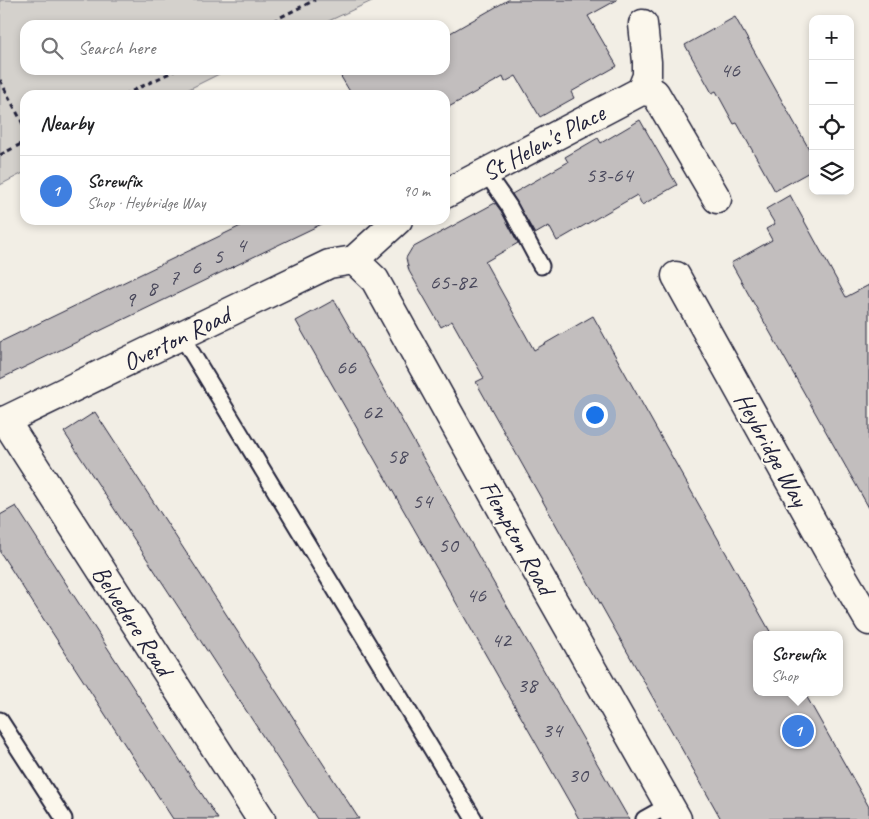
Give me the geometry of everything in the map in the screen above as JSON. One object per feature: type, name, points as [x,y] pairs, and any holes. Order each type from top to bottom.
[{"type":"street","points":[[643,24],[647,76],[641,91],[655,93],[717,199]]},
{"type":"street","name":"St Helen's Place","points":[[450,191],[641,91]]},
{"type":"street","points":[[354,260],[392,225]]},
{"type":"street","name":"Overton Road","points":[[2,421],[329,264],[354,260]]},
{"type":"street","name":"Flempton Road","points":[[354,260],[375,280],[673,812]]},
{"type":"street","name":"Heybridge Way","points":[[676,276],[869,621]]},
{"type":"street","name":"Belvedere Road","points":[[2,421],[261,819]]},
{"type":"lane","points":[[486,173],[509,206],[542,266]]},
{"type":"lane","points":[[181,335],[474,819]]},
{"type":"lane","points":[[0,720],[64,819]]},
{"type":"lane","points":[[644,819],[673,812]]},
{"type":"path","points":[[275,20],[315,0]]},
{"type":"path","points":[[134,90],[166,75]]},
{"type":"path","points":[[0,80],[20,118]]},
{"type":"path","points":[[0,155],[20,145]]},
{"type":"shaded area","points":[[0,0],[374,0],[331,20],[20,20],[20,75],[217,75],[187,90],[20,90],[20,175],[0,185]]},
{"type":"building","points":[[508,0],[617,0],[588,16],[617,66],[571,92],[574,98],[540,117],[516,76],[505,82],[503,77],[450,106],[450,90],[349,90],[340,75],[450,75],[450,33]]},
{"type":"building","points":[[735,17],[809,149],[809,172],[775,191],[737,123],[734,124],[716,91],[712,93],[685,45]]},
{"type":"building","points":[[640,120],[677,185],[642,205],[637,195],[557,241],[549,226],[535,234],[512,194],[568,162],[565,157],[598,138],[601,143]]},
{"type":"building","points":[[790,195],[846,297],[869,285],[869,508],[731,263],[772,240],[766,229],[775,224],[766,209]]},
{"type":"building","points":[[495,203],[518,243],[485,262],[534,350],[593,316],[770,631],[753,631],[753,696],[806,696],[869,807],[869,819],[721,819],[476,382],[484,378],[452,321],[441,327],[409,271],[406,258],[412,248]]},
{"type":"building","points":[[243,225],[320,225],[0,379],[0,342]]},
{"type":"building","points":[[334,300],[629,819],[579,819],[296,321]]},
{"type":"building","points":[[95,412],[359,819],[317,819],[64,432]]},
{"type":"building","points":[[16,506],[218,819],[173,819],[0,552],[0,515]]},
{"type":"place","name":"Screwfix","points":[[798,731]]}]
